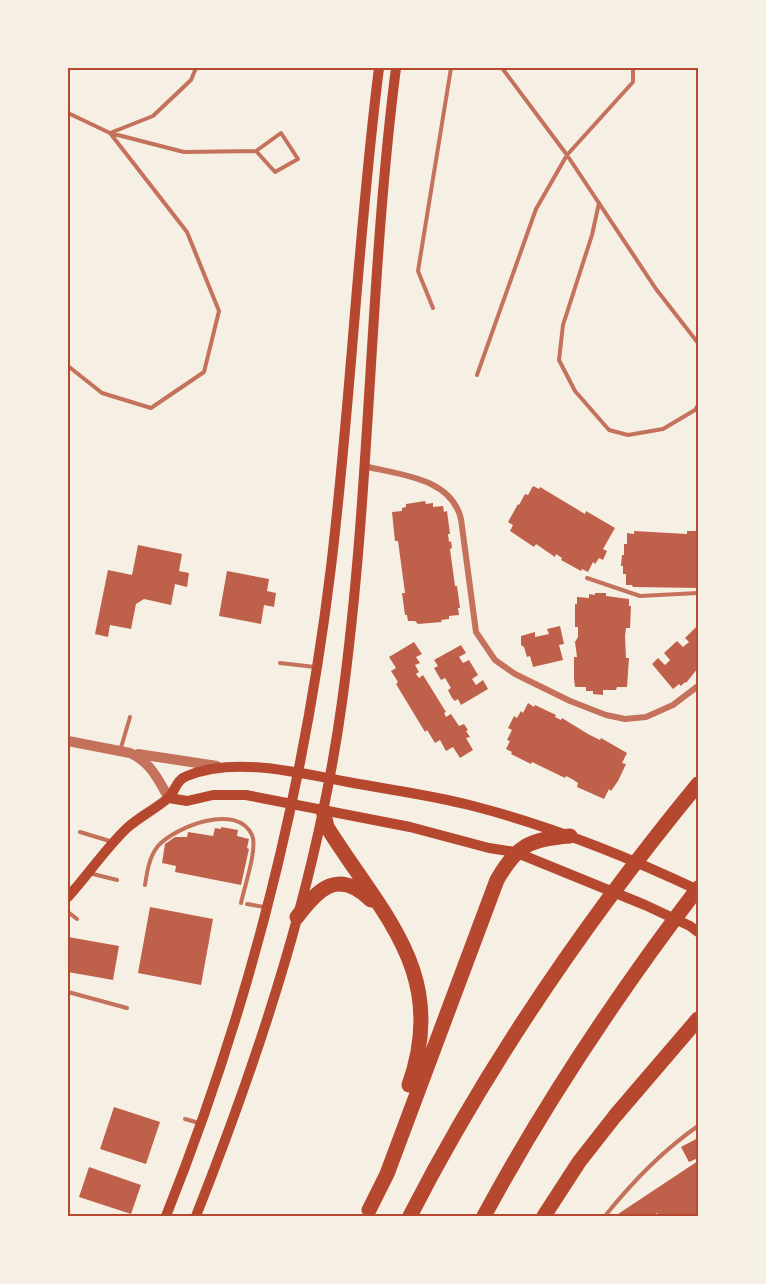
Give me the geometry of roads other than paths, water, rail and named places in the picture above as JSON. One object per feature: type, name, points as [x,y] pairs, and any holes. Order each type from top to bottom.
[{"type":"highway","points":[[410,1216],[501,1057],[558,969],[647,848],[699,784]]},
{"type":"highway","points":[[322,810],[327,827],[395,929],[407,951],[416,976],[421,1004],[421,1034],[414,1070],[379,1171],[368,1213]]},
{"type":"highway","points":[[368,1213],[387,1174],[493,887],[515,852],[542,839],[570,836]]},
{"type":"highway","points":[[297,917],[320,890],[331,884],[342,883],[366,896],[395,929]]},
{"type":"highway","points":[[484,1216],[557,1090],[658,941],[699,889]]},
{"type":"highway","points":[[544,1216],[579,1162],[607,1125],[699,1019]]},
{"type":"highway","points":[[678,1043],[699,1027]]},
{"type":"main road","points":[[166,1216],[202,1124],[238,1013],[268,908],[299,774],[331,570],[379,68]]},
{"type":"main road","points":[[196,1216],[240,1105],[297,917],[314,854],[342,704],[364,465],[384,181],[396,68]]},
{"type":"main road","points":[[68,897],[113,842],[140,817],[169,798],[177,783],[184,777],[205,770],[226,767],[263,768],[329,778],[474,806],[570,836],[699,889]]},
{"type":"main road","points":[[169,798],[187,801],[230,794],[410,827],[489,848],[515,852],[645,906],[699,932]]},
{"type":"street","points":[[364,465],[435,485],[448,494],[456,504],[462,519],[476,632],[495,660],[515,674],[570,701],[606,715],[625,719],[646,717],[673,705],[699,686]]},
{"type":"street","points":[[68,741],[226,767]]},
{"type":"street","points":[[125,752],[143,760],[150,767],[169,798]]},
{"type":"lane","points":[[110,132],[153,116],[191,80],[196,68]]},
{"type":"lane","points":[[432,308],[418,271],[451,68]]},
{"type":"lane","points":[[502,68],[600,202],[656,289],[699,343]]},
{"type":"lane","points":[[477,375],[536,209],[567,155],[633,82],[633,68]]},
{"type":"lane","points":[[68,113],[110,132],[184,152],[256,151],[281,133],[298,159],[275,172],[256,151]]},
{"type":"lane","points":[[68,366],[102,393],[151,408],[204,372],[219,311],[187,232],[110,132]]},
{"type":"lane","points":[[600,202],[592,235],[563,325],[559,360],[575,391],[609,430],[628,435],[663,429],[695,410],[699,405]]},
{"type":"lane","points":[[587,578],[640,596],[699,593]]},
{"type":"lane","points":[[280,663],[316,667]]},
{"type":"lane","points":[[125,752],[130,717]]},
{"type":"lane","points":[[145,885],[150,861],[160,844],[189,826],[225,819],[247,828],[253,836],[254,847],[241,903]]},
{"type":"lane","points":[[80,832],[113,842]]},
{"type":"lane","points":[[88,873],[117,880]]},
{"type":"lane","points":[[247,904],[268,908]]},
{"type":"lane","points":[[68,912],[77,919]]},
{"type":"lane","points":[[68,992],[127,1008]]},
{"type":"lane","points":[[185,1119],[202,1124]]},
{"type":"lane","points":[[605,1216],[654,1160],[676,1141],[699,1126]]}]
